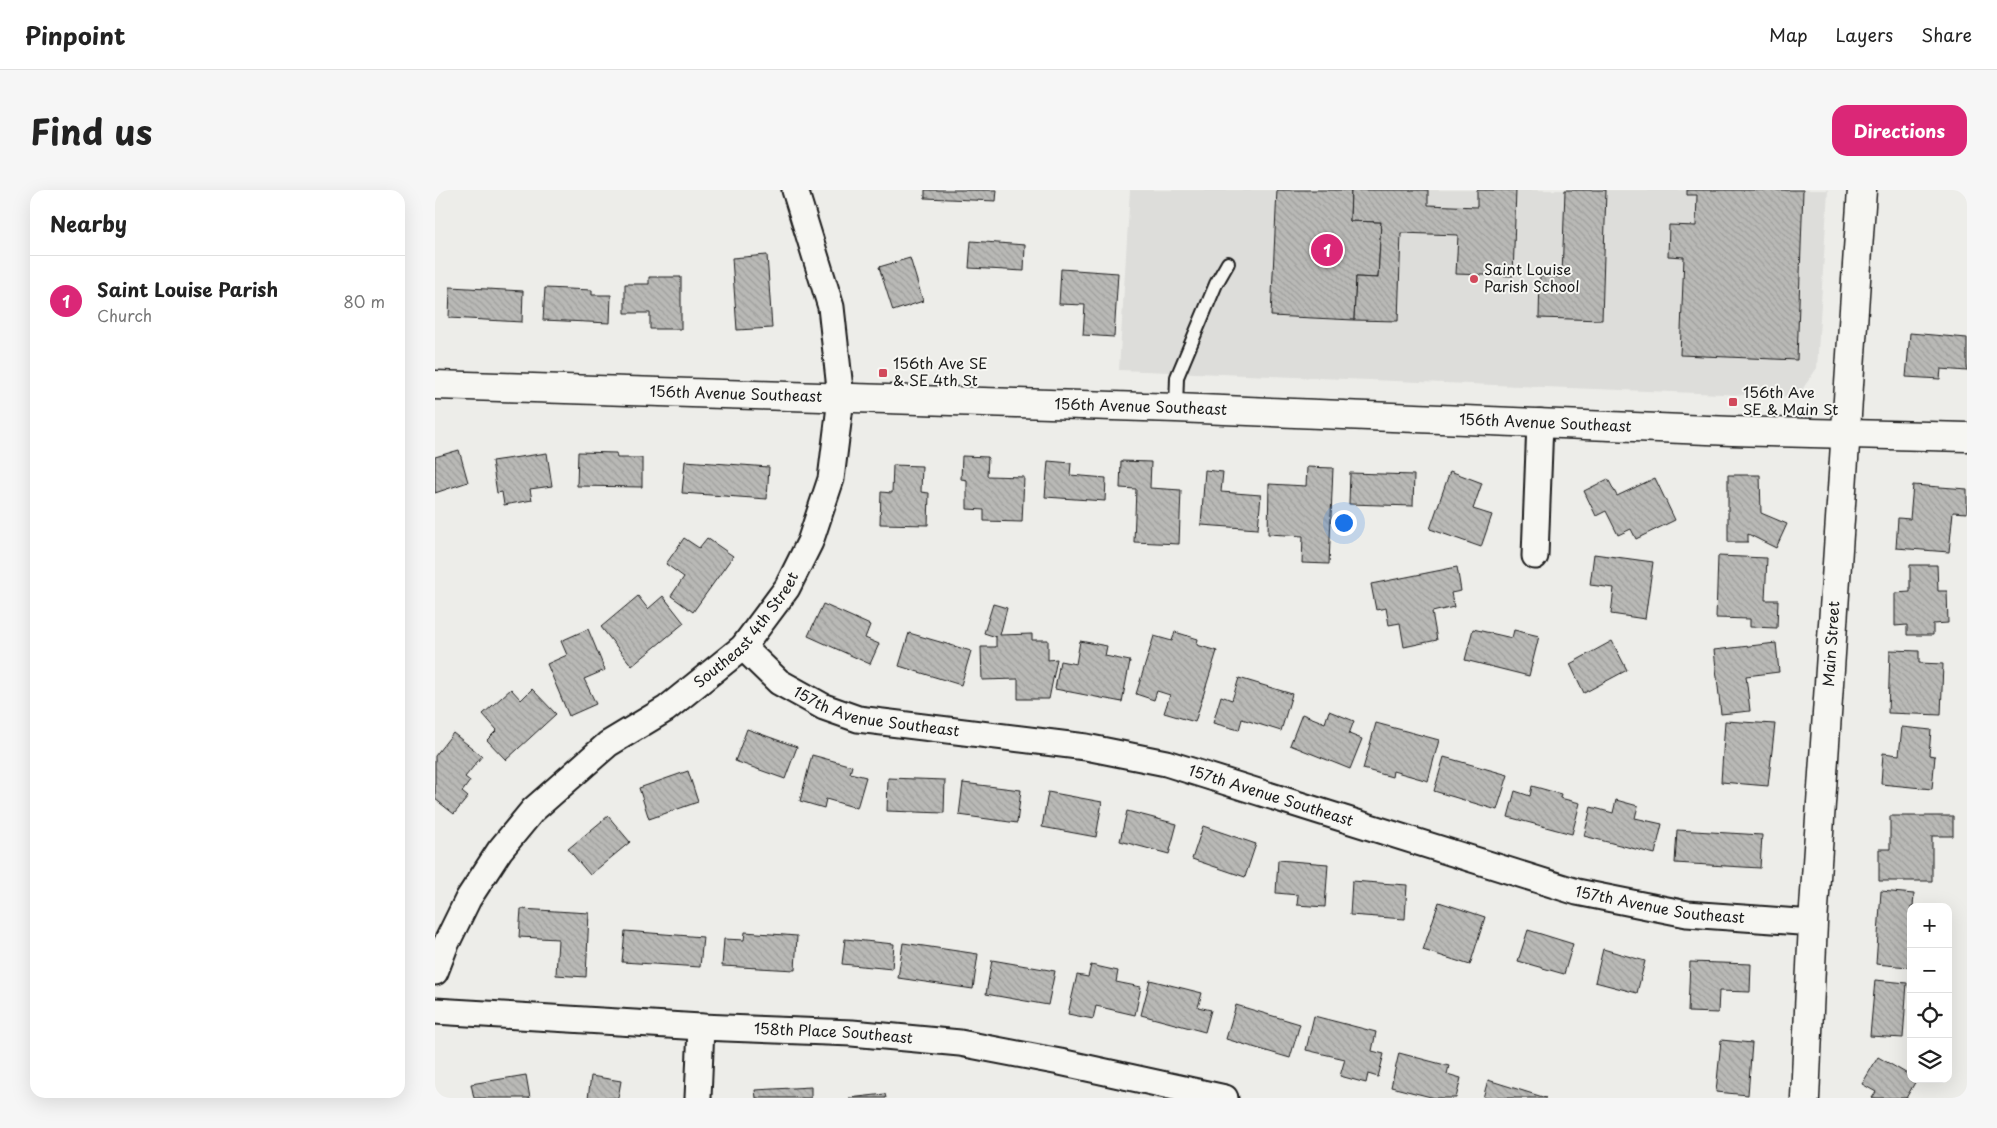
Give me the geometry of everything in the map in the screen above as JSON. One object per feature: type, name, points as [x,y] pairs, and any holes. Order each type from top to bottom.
[{"type":"street","name":"Southeast 4th Street","points":[[435,972],[445,946],[468,900],[500,850],[533,810],[608,744],[666,709],[743,647],[787,588],[810,542],[831,479],[841,398],[831,308],[795,190]]},
{"type":"street","name":"Main Street","points":[[1805,1098],[1813,923],[1863,190]]},
{"type":"street","name":"156th Avenue Southeast","points":[[435,385],[1175,408],[1731,431],[1967,437]]},
{"type":"street","points":[[1535,556],[1540,422]]},
{"type":"street","name":"157th Avenue Southeast","points":[[743,647],[779,682],[824,707],[858,718],[1086,747],[1166,763],[1577,892],[1687,914],[1813,923]]},
{"type":"street","name":"158th Place Southeast","points":[[435,1011],[701,1027],[852,1033],[960,1043],[1060,1062],[1225,1098]]},
{"type":"street","points":[[698,1098],[701,1027]]},
{"type":"lane","points":[[1175,408],[1177,377],[1216,284],[1229,263]]},
{"type":"shaded area","name":"Saint Louise Parish School","points":[[1130,190],[1828,190],[1817,368],[1797,397],[1119,370]]},
{"type":"building","points":[[925,190],[997,190],[996,201],[925,198]]},
{"type":"building","points":[[1277,190],[1351,190],[1350,221],[1381,222],[1378,278],[1356,277],[1354,320],[1271,316]]},
{"type":"building","points":[[1351,190],[1428,190],[1428,205],[1477,207],[1477,190],[1516,190],[1513,276],[1456,274],[1458,235],[1401,233],[1398,321],[1354,320],[1356,277],[1378,278],[1381,222],[1350,221]]},
{"type":"building","points":[[1565,190],[1606,190],[1602,320],[1539,318],[1540,276],[1562,277]]},
{"type":"building","points":[[1687,190],[1803,190],[1797,360],[1680,355],[1684,257],[1668,256],[1669,225],[1696,226],[1697,195],[1687,195]]},
{"type":"building","points":[[971,241],[1025,245],[1024,271],[969,268]]},
{"type":"building","points":[[767,255],[772,328],[737,330],[732,258]]},
{"type":"building","points":[[910,258],[923,301],[893,311],[879,267]]},
{"type":"building","points":[[1061,269],[1118,273],[1114,337],[1083,335],[1085,305],[1059,304]]},
{"type":"building","points":[[649,277],[681,277],[681,329],[650,329],[650,313],[625,313],[625,284],[649,284]]},
{"type":"building","points":[[450,287],[523,291],[522,322],[449,318]]},
{"type":"building","points":[[545,288],[592,290],[592,295],[611,295],[610,323],[543,320]]},
{"type":"building","points":[[1910,333],[1967,338],[1967,371],[1941,369],[1940,379],[1906,377]]},
{"type":"building","points":[[459,450],[468,482],[435,493],[435,457]]},
{"type":"building","points":[[578,452],[616,453],[617,458],[642,458],[642,487],[577,486]]},
{"type":"building","points":[[547,453],[552,486],[530,489],[532,500],[504,505],[502,492],[497,493],[492,461]]},
{"type":"building","points":[[962,456],[988,457],[987,476],[1024,477],[1022,522],[984,521],[984,510],[967,509],[967,480],[961,479]]},
{"type":"building","points":[[685,461],[769,467],[767,499],[682,493]]},
{"type":"building","points":[[1048,461],[1071,463],[1070,475],[1106,478],[1105,501],[1045,497]]},
{"type":"building","points":[[1121,461],[1151,462],[1150,488],[1181,490],[1179,544],[1134,542],[1136,489],[1120,488]]},
{"type":"building","points":[[893,465],[922,466],[921,492],[929,493],[928,525],[880,524],[881,492],[892,493]]},
{"type":"building","points":[[1307,467],[1333,468],[1329,564],[1302,563],[1303,536],[1268,534],[1269,484],[1306,486]]},
{"type":"building","points":[[1205,470],[1223,472],[1221,492],[1261,495],[1258,529],[1201,525]]},
{"type":"building","points":[[1450,471],[1482,483],[1473,509],[1492,515],[1481,547],[1430,529]]},
{"type":"building","points":[[1350,473],[1414,475],[1413,506],[1349,504]]},
{"type":"building","points":[[1728,475],[1760,475],[1761,513],[1787,524],[1776,548],[1748,534],[1748,542],[1728,542]]},
{"type":"building","points":[[1655,478],[1675,520],[1636,539],[1631,529],[1618,535],[1606,511],[1596,516],[1584,491],[1608,479],[1617,496]]},
{"type":"building","points":[[1913,485],[1967,489],[1967,513],[1953,512],[1949,552],[1896,548],[1898,518],[1910,519]]},
{"type":"building","points":[[684,538],[699,548],[707,538],[733,556],[693,612],[671,596],[684,577],[666,564]]},
{"type":"building","points":[[1594,554],[1653,562],[1645,619],[1611,614],[1614,588],[1590,585]]},
{"type":"building","points":[[1718,556],[1767,558],[1765,600],[1778,600],[1777,628],[1750,627],[1750,619],[1716,618]]},
{"type":"building","points":[[1910,565],[1937,565],[1938,591],[1947,591],[1948,623],[1933,624],[1933,635],[1907,635],[1907,625],[1895,626],[1895,593],[1910,592]]},
{"type":"building","points":[[1457,567],[1461,591],[1451,593],[1454,607],[1432,612],[1437,640],[1404,647],[1400,623],[1389,625],[1386,608],[1376,610],[1371,584]]},
{"type":"building","points":[[638,596],[648,609],[663,596],[684,623],[632,666],[601,627]]},
{"type":"building","points":[[823,604],[870,625],[865,638],[879,644],[870,664],[808,636]]},
{"type":"building","points":[[993,604],[1007,608],[1000,635],[1032,634],[1032,640],[1048,640],[1048,660],[1057,659],[1049,699],[1018,699],[1018,679],[982,680],[981,647],[996,647],[996,637],[984,633]]},
{"type":"building","points":[[588,629],[605,670],[584,679],[596,704],[569,716],[547,664],[567,655],[561,641]]},
{"type":"building","points":[[1473,629],[1512,638],[1514,630],[1539,636],[1529,676],[1465,660]]},
{"type":"building","points":[[1175,632],[1198,639],[1197,645],[1217,651],[1195,722],[1164,713],[1170,695],[1157,691],[1154,700],[1136,694],[1154,636],[1172,641]]},
{"type":"building","points":[[909,633],[971,651],[961,685],[899,666]]},
{"type":"building","points":[[1080,641],[1107,646],[1105,656],[1130,661],[1122,702],[1055,689],[1060,661],[1076,664]]},
{"type":"building","points":[[1612,641],[1627,670],[1584,693],[1570,664]]},
{"type":"building","points":[[1776,643],[1779,672],[1746,676],[1750,711],[1721,714],[1714,650]]},
{"type":"building","points":[[1890,650],[1919,651],[1919,663],[1943,664],[1941,715],[1888,713]]},
{"type":"building","points":[[1239,678],[1292,694],[1281,731],[1242,719],[1239,730],[1213,723],[1221,696],[1232,700]]},
{"type":"building","points":[[511,689],[521,700],[532,689],[556,714],[506,760],[487,740],[497,730],[483,714]]},
{"type":"building","points":[[1329,711],[1354,721],[1349,734],[1362,739],[1350,769],[1290,745],[1302,714],[1325,723]]},
{"type":"building","points":[[1725,721],[1775,724],[1768,786],[1721,782]]},
{"type":"building","points":[[1376,723],[1439,740],[1428,781],[1393,771],[1392,777],[1363,769]]},
{"type":"building","points":[[1902,727],[1931,730],[1929,755],[1935,756],[1932,789],[1881,784],[1883,753],[1899,755]]},
{"type":"building","points":[[747,729],[797,747],[785,779],[735,761]]},
{"type":"building","points":[[453,733],[482,756],[465,777],[470,781],[462,792],[468,797],[454,814],[435,799],[435,756]]},
{"type":"building","points":[[812,755],[852,766],[850,773],[866,777],[857,808],[826,799],[824,808],[800,801]]},
{"type":"building","points":[[1444,757],[1508,775],[1497,810],[1434,791]]},
{"type":"building","points":[[688,771],[698,802],[649,819],[639,788]]},
{"type":"building","points":[[888,778],[945,780],[944,813],[887,811]]},
{"type":"building","points":[[963,783],[1021,790],[1017,823],[959,815]]},
{"type":"building","points":[[1532,786],[1561,794],[1560,798],[1580,803],[1572,834],[1508,817],[1515,791],[1530,796]]},
{"type":"building","points":[[1048,792],[1102,802],[1096,837],[1042,827]]},
{"type":"building","points":[[1616,800],[1638,806],[1635,818],[1662,824],[1655,854],[1584,836],[1591,807],[1613,813]]},
{"type":"building","points":[[1127,811],[1177,824],[1169,854],[1120,841]]},
{"type":"building","points":[[608,816],[630,842],[590,875],[568,849]]},
{"type":"building","points":[[1890,816],[1953,816],[1953,836],[1932,836],[1932,881],[1879,881],[1879,849],[1890,849]]},
{"type":"building","points":[[1203,826],[1256,844],[1245,877],[1192,859]]},
{"type":"building","points":[[1677,830],[1762,835],[1760,868],[1675,863]]},
{"type":"building","points":[[1278,860],[1328,864],[1325,907],[1297,905],[1298,895],[1276,893]]},
{"type":"building","points":[[1352,881],[1407,885],[1405,919],[1350,915]]},
{"type":"building","points":[[1881,891],[1914,894],[1913,903],[1907,903],[1907,967],[1876,964]]},
{"type":"building","points":[[1439,902],[1485,917],[1470,965],[1423,950]]},
{"type":"building","points":[[521,909],[589,913],[586,977],[556,975],[558,939],[519,937]]},
{"type":"building","points":[[1528,930],[1573,944],[1564,974],[1518,961]]},
{"type":"building","points":[[625,931],[703,937],[700,967],[622,962]]},
{"type":"building","points":[[745,932],[797,936],[795,970],[722,966],[724,939],[744,940]]},
{"type":"building","points":[[845,939],[894,944],[892,969],[842,964]]},
{"type":"building","points":[[903,943],[978,954],[973,989],[898,978]]},
{"type":"building","points":[[1603,949],[1645,961],[1637,993],[1595,982]]},
{"type":"building","points":[[992,960],[1055,971],[1048,1005],[986,994]]},
{"type":"building","points":[[1690,962],[1751,964],[1750,992],[1719,991],[1718,1013],[1688,1012]]},
{"type":"building","points":[[1091,965],[1118,971],[1116,982],[1141,987],[1135,1015],[1096,1006],[1093,1019],[1068,1014],[1077,975],[1088,977]]},
{"type":"building","points":[[1150,980],[1202,993],[1198,1007],[1211,1010],[1205,1032],[1141,1015]]},
{"type":"building","points":[[1875,980],[1907,983],[1903,1038],[1870,1036]]},
{"type":"building","points":[[1236,1005],[1300,1024],[1290,1058],[1226,1039]]},
{"type":"building","points":[[1314,1016],[1376,1032],[1372,1051],[1384,1054],[1378,1077],[1368,1074],[1366,1083],[1340,1076],[1345,1059],[1306,1050]]},
{"type":"building","points":[[1721,1040],[1752,1043],[1748,1095],[1716,1092]]},
{"type":"building","points":[[1399,1053],[1449,1066],[1447,1074],[1461,1078],[1456,1098],[1435,1098],[1391,1087]]},
{"type":"building","points":[[1878,1057],[1907,1074],[1907,1083],[1915,1083],[1906,1098],[1872,1098],[1876,1092],[1862,1084]]},
{"type":"building","points":[[526,1075],[530,1098],[474,1098],[471,1084]]},
{"type":"building","points":[[591,1076],[621,1081],[618,1098],[588,1098]]},
{"type":"building","points":[[1488,1080],[1546,1098],[1483,1098]]},
{"type":"building","points":[[811,1087],[811,1098],[756,1098],[755,1090]]},
{"type":"building","points":[[885,1094],[886,1098],[849,1098]]},
{"type":"place","name":"Saint Louise Parish","points":[[1327,250]]},
{"type":"place","name":"Saint Louise Parish School","points":[[1474,279]]},
{"type":"place","name":"156th Ave SE & SE 4th St","points":[[883,373]]},
{"type":"place","name":"156th Ave SE & Main St","points":[[1733,402]]}]
